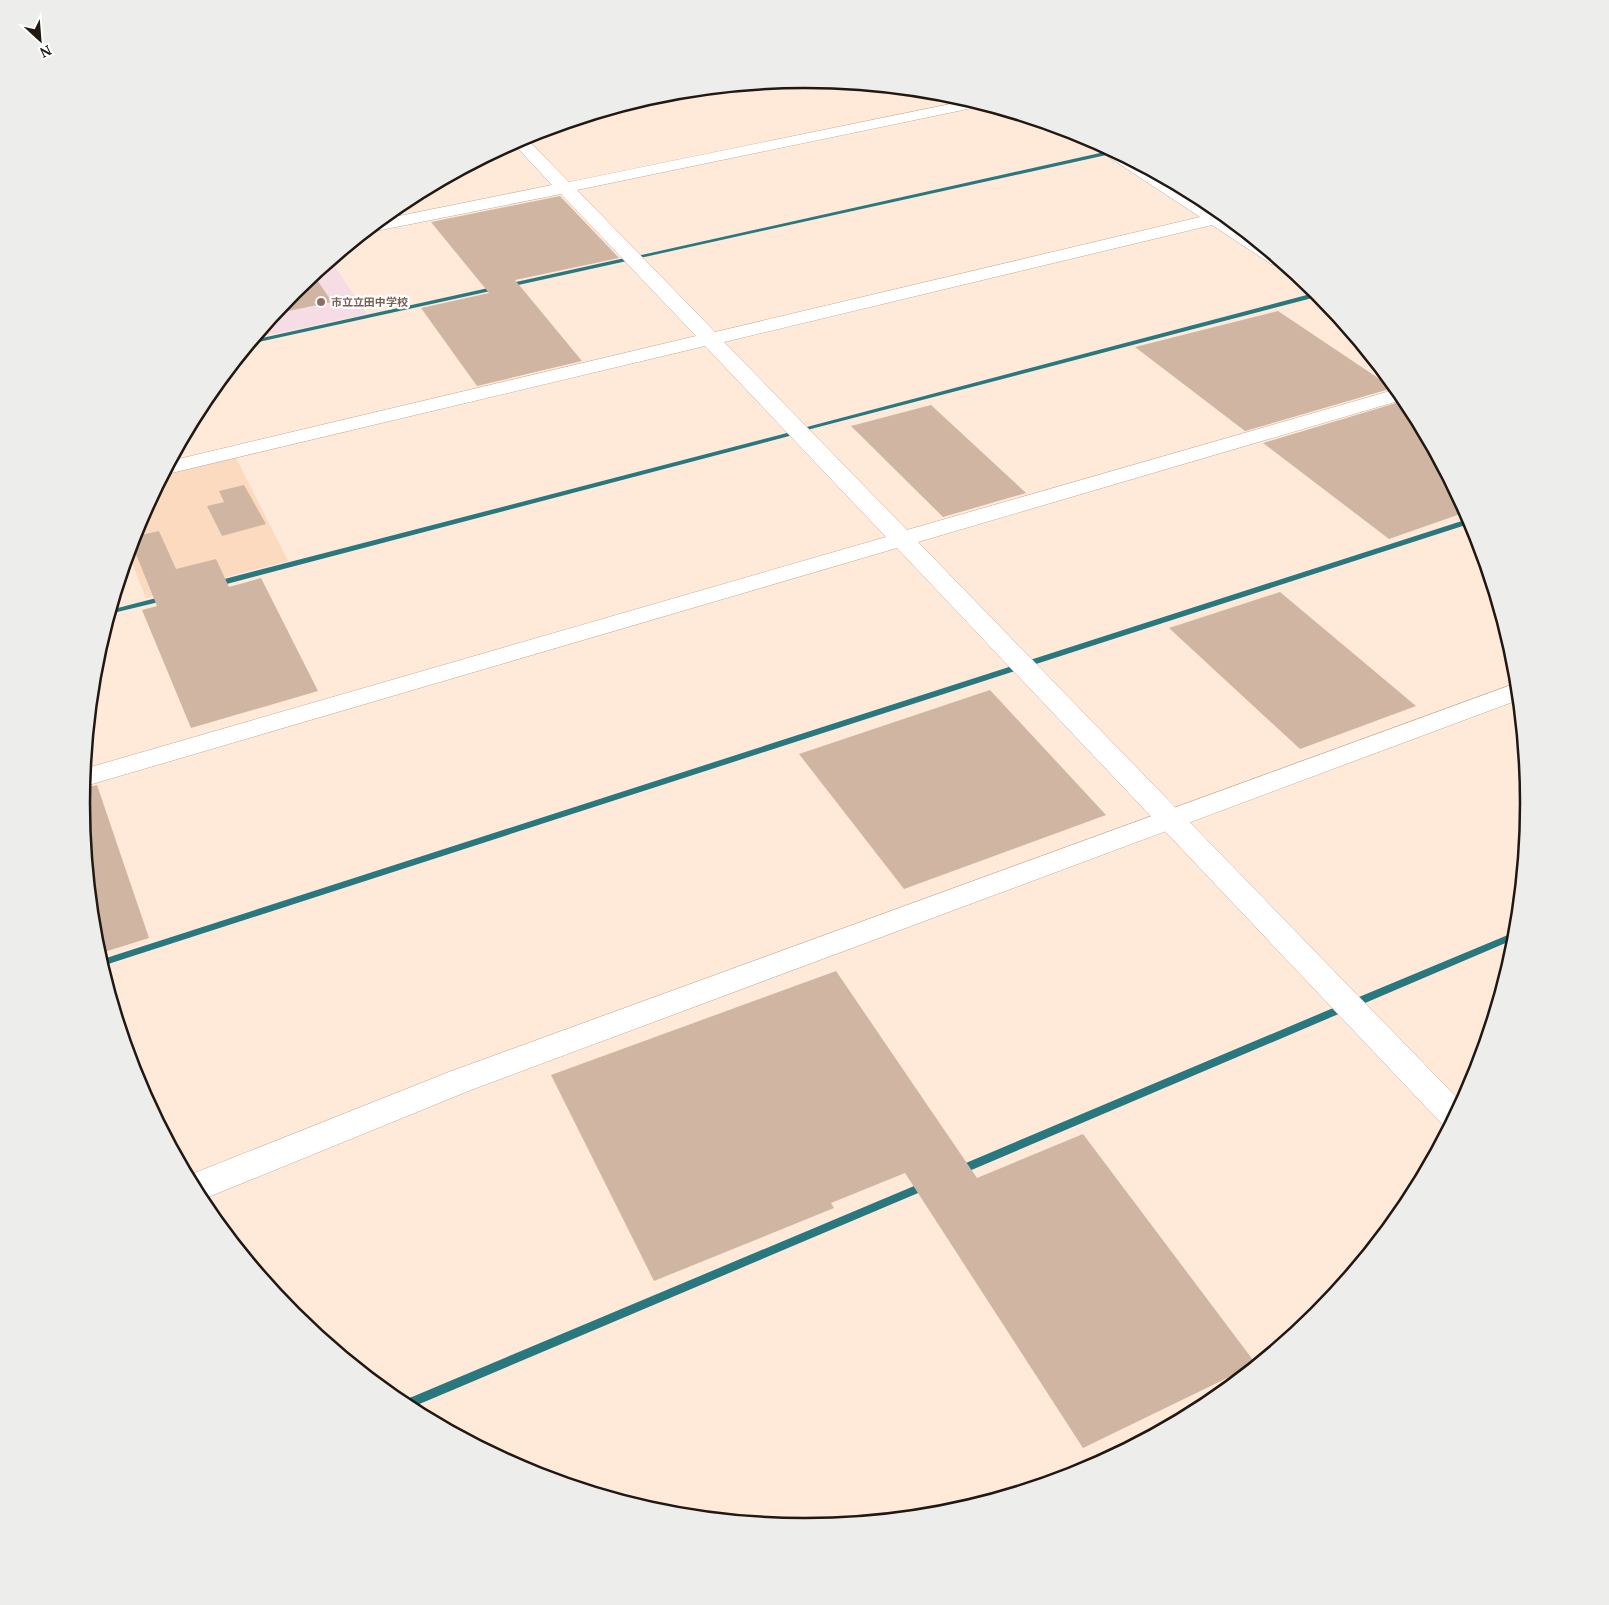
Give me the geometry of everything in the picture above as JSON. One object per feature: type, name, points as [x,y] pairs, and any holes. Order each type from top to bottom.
[{"type":"street","points":[[386,223],[965,106]]},
{"type":"street","points":[[524,145],[1450,1111]]},
{"type":"street","points":[[173,467],[1216,218]]},
{"type":"street","points":[[90,776],[1393,396]]},
{"type":"street","points":[[201,1185],[460,1081],[1511,693]]},
{"type":"shaded area","name":"市立立田中学校","points":[[333,265],[367,314],[263,336],[299,297]]},
{"type":"shaded area","points":[[236,458],[288,561],[146,598],[132,561],[170,473]]},
{"type":"building","points":[[560,196],[619,258],[515,280],[582,361],[477,386],[421,308],[489,293],[431,222]]},
{"type":"building","points":[[317,280],[332,302],[285,312]]},
{"type":"building","points":[[1278,311],[1381,380],[1388,389],[1245,431],[1135,347]]},
{"type":"building","points":[[1397,403],[1424,445],[1459,515],[1389,539],[1263,443]]},
{"type":"building","points":[[931,405],[1026,493],[943,517],[851,426]]},
{"type":"building","points":[[244,485],[266,524],[222,536],[207,506],[224,502],[219,491]]},
{"type":"building","points":[[159,531],[176,569],[216,559],[229,587],[261,578],[318,691],[191,728],[142,610],[157,606],[135,552],[142,535]]},
{"type":"building","points":[[1280,592],[1416,706],[1300,749],[1169,628]]},
{"type":"building","points":[[990,690],[1106,815],[904,889],[799,754]]},
{"type":"building","points":[[97,785],[149,938],[105,952],[96,896],[91,849],[90,787]]},
{"type":"building","points":[[836,971],[977,1178],[1083,1134],[1253,1359],[1232,1376],[1083,1448],[905,1173],[831,1203],[834,1208],[654,1281],[551,1075]]},
{"type":"waterway","points":[[640,256],[1105,154]]},
{"type":"waterway","points":[[259,340],[625,260]]},
{"type":"waterway","points":[[805,429],[1309,297]]},
{"type":"waterway","points":[[216,584],[791,434]]},
{"type":"waterway","points":[[1033,662],[1463,524]]},
{"type":"waterway","points":[[116,610],[164,598]]},
{"type":"waterway","points":[[108,961],[1012,669]]},
{"type":"waterway","points":[[1362,1000],[1507,939]]},
{"type":"waterway","points":[[958,1171],[1338,1010]]},
{"type":"waterway","points":[[414,1401],[926,1185]]},
{"type":"place","name":"市立立田中学校","points":[[321,302]]}]
